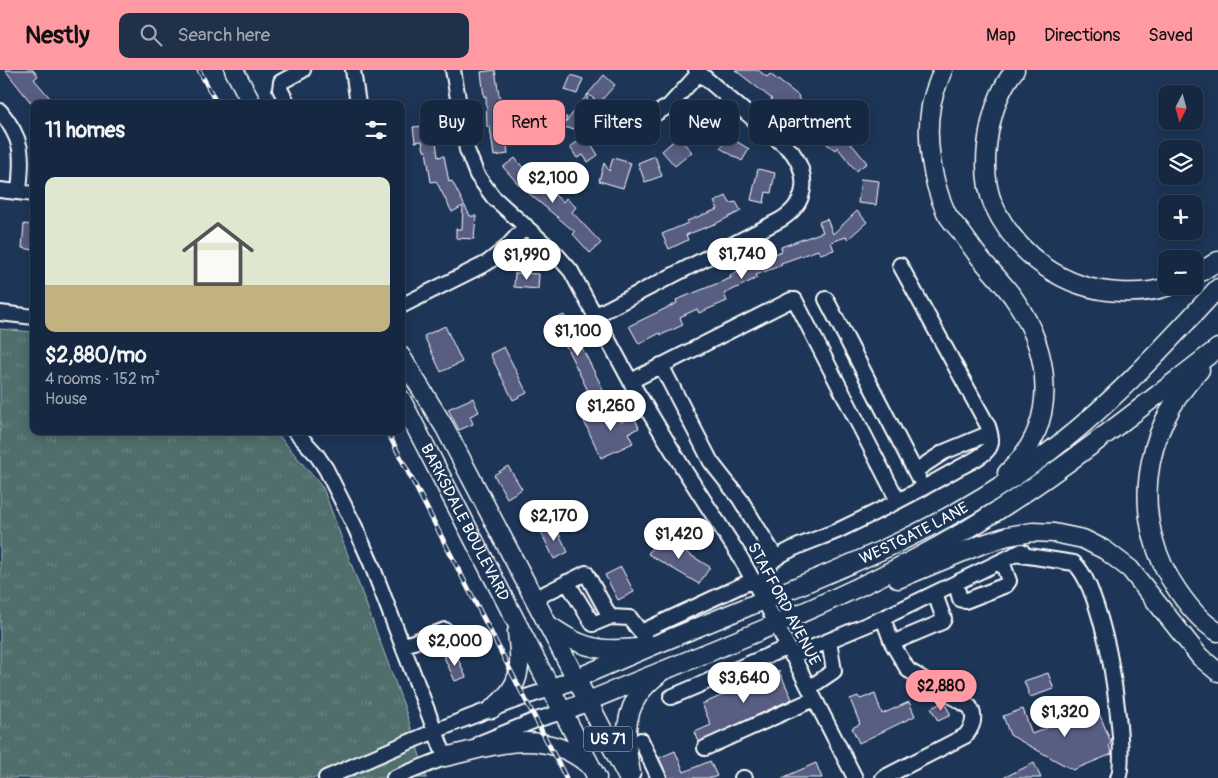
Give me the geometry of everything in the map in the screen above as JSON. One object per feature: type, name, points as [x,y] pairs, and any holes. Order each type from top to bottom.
[{"type":"main road","points":[[234,70],[250,100]]},
{"type":"main road","points":[[943,70],[930,106],[929,127],[932,170],[945,212],[1013,297],[1026,318],[1038,343],[1044,382],[1042,416],[1032,442],[1020,461],[982,498]]},
{"type":"main road","points":[[1015,70],[1008,78],[997,100],[990,125],[986,152],[987,179],[993,203],[1016,241],[1032,258],[1049,270],[1064,279],[1084,286],[1106,291],[1158,290]]},
{"type":"main road","points":[[1203,270],[1217,261]]},
{"type":"main road","name":"WESTGATE LANE","points":[[551,689],[646,642],[764,600],[855,563],[914,536],[982,498],[1041,458],[1083,426],[1136,376],[1218,288]]},
{"type":"main road","name":"WESTGATE LANE","points":[[562,712],[840,596],[938,546],[1028,491],[1098,441],[1218,348]]},
{"type":"main road","points":[[1218,352],[1194,376],[1174,403],[1161,427],[1153,448],[1148,470],[1147,491],[1153,538],[1161,561],[1172,583],[1200,618],[1218,632]]},
{"type":"main road","name":"BARKSDALE BOULEVARD","points":[[405,362],[435,411],[472,479],[628,778]]},
{"type":"main road","name":"BARKSDALE BOULEVARD","points":[[405,407],[595,773]]},
{"type":"main road","points":[[449,492],[472,479]]},
{"type":"main road","points":[[840,596],[882,585],[980,545],[1008,536],[1034,532],[1054,533],[1083,539],[1105,550],[1130,569],[1200,657],[1218,672]]},
{"type":"main road","points":[[492,710],[506,697],[515,682],[519,669],[520,651],[516,621]]},
{"type":"main road","points":[[547,624],[591,647],[607,649],[646,642]]},
{"type":"main road","points":[[633,778],[626,750],[628,721],[635,701],[644,687],[667,668]]},
{"type":"main road","points":[[445,757],[528,741],[564,749],[580,758],[595,773]]},
{"type":"street","points":[[286,100],[280,89],[282,82],[303,70]]},
{"type":"street","points":[[353,70],[357,100]]},
{"type":"street","name":"STAFFORD AVENUE","points":[[453,70],[464,135],[477,175],[493,198],[564,262],[578,283],[631,381],[753,580],[855,778]]},
{"type":"street","points":[[596,315],[787,215],[799,202],[802,194],[802,166],[792,152],[697,71],[669,106],[660,111]]},
{"type":"street","points":[[0,111],[13,129],[20,147],[22,159],[19,192]]},
{"type":"street","points":[[0,190],[30,193]]},
{"type":"street","points":[[405,304],[487,263],[506,248],[526,226]]},
{"type":"street","points":[[764,600],[765,576],[769,566],[776,558],[923,488],[987,451],[991,444],[990,433],[900,265]]},
{"type":"street","points":[[826,299],[923,488]]},
{"type":"street","points":[[631,381],[791,300],[796,300],[898,501]]},
{"type":"street","points":[[0,313],[30,317]]},
{"type":"street","points":[[661,365],[711,462],[740,499],[776,558]]},
{"type":"street","points":[[915,471],[944,452],[990,433]]},
{"type":"street","points":[[299,435],[316,454],[348,512],[371,563],[445,757]]},
{"type":"street","points":[[671,698],[790,652],[829,641],[935,594],[1020,552],[1074,563],[1084,577],[1100,616],[1105,635],[1119,727],[1121,763],[1118,778]]},
{"type":"street","points":[[956,584],[960,599],[965,601],[1006,585],[1009,581],[1002,561]]},
{"type":"street","points":[[534,599],[586,573],[610,617]]},
{"type":"street","points":[[567,582],[593,624],[610,617],[630,618],[646,642],[753,580]]},
{"type":"street","points":[[892,643],[943,620],[935,594]]},
{"type":"street","points":[[883,618],[892,643],[908,670],[970,706],[974,722],[965,736],[883,778]]},
{"type":"street","points":[[403,646],[445,630]]},
{"type":"street","points":[[705,748],[811,693],[834,671],[829,641]]},
{"type":"street","points":[[326,778],[435,731],[523,697],[551,689]]},
{"type":"street","points":[[394,778],[536,720],[562,712]]},
{"type":"street","points":[[641,740],[659,778]]},
{"type":"green space","points":[[0,329],[30,332],[30,435],[278,435],[323,488],[404,706],[427,778],[0,778]]},
{"type":"building","points":[[5,70],[33,70],[38,76],[34,79],[52,100],[30,101]]},
{"type":"building","points":[[495,70],[500,100],[493,100],[493,145],[507,145],[508,154],[494,156],[490,127],[487,127],[486,96],[484,97],[481,72]]},
{"type":"building","points":[[735,70],[758,70],[767,77],[770,74],[799,96],[798,98],[801,100],[772,99]]},
{"type":"building","points":[[571,75],[583,79],[577,94],[565,90]]},
{"type":"building","points":[[604,75],[615,85],[602,100],[595,100],[588,94]]},
{"type":"building","points":[[575,110],[575,129],[565,128],[565,123]]},
{"type":"building","points":[[420,126],[420,141],[415,142],[413,127]]},
{"type":"building","points":[[739,143],[749,149],[742,161],[720,148],[722,145],[739,145]]},
{"type":"building","points":[[575,144],[592,145],[598,155],[588,162],[583,155],[577,158],[570,147]]},
{"type":"building","points":[[670,144],[685,145],[692,152],[675,166],[662,151]]},
{"type":"building","points":[[423,145],[436,145],[438,157],[444,156],[449,182],[452,181],[470,216],[476,216],[474,239],[456,238],[456,229],[462,229],[463,206],[452,212],[436,181],[431,182],[426,151],[424,151]]},
{"type":"building","points":[[828,145],[851,145],[867,163],[856,171],[837,147],[835,150]]},
{"type":"building","points":[[655,156],[662,176],[645,182],[638,163]]},
{"type":"building","points":[[515,158],[535,182],[537,180],[563,202],[566,198],[576,207],[572,212],[601,243],[590,253],[573,234],[575,232],[520,186],[503,167]]},
{"type":"building","points":[[613,158],[631,163],[623,188],[599,181],[604,163],[609,171]]},
{"type":"building","points":[[758,169],[775,173],[771,193],[766,192],[764,203],[751,200]]},
{"type":"building","points":[[861,179],[879,181],[876,205],[858,203]]},
{"type":"building","points":[[726,196],[730,203],[736,202],[741,211],[686,235],[688,240],[669,249],[662,234],[688,223],[687,221],[718,209],[714,202]]},
{"type":"building","points":[[857,211],[867,222],[848,239],[846,237],[831,242],[834,250],[820,254],[818,250],[781,263],[782,265],[756,275],[757,278],[724,294],[727,301],[699,313],[697,309],[680,317],[683,325],[661,335],[660,333],[639,344],[629,326],[677,303],[676,300],[731,278],[730,275],[756,261],[782,251],[781,247],[823,232],[819,222],[827,219],[833,234]]},
{"type":"building","points":[[24,224],[30,225],[30,249],[22,248]]},
{"type":"building","points":[[515,273],[539,274],[538,289],[514,287]]},
{"type":"building","points":[[564,315],[576,343],[579,342],[603,389],[590,395],[553,320]]},
{"type":"building","points":[[445,326],[462,362],[441,372],[424,336]]},
{"type":"building","points":[[504,347],[527,393],[513,400],[490,354]]},
{"type":"building","points":[[473,398],[479,412],[470,416],[473,424],[459,430],[448,409]]},
{"type":"building","points":[[615,407],[621,422],[634,416],[639,428],[628,433],[633,443],[601,458],[584,421]]},
{"type":"building","points":[[508,466],[522,489],[507,498],[494,475]]},
{"type":"building","points":[[555,526],[568,552],[554,559],[541,532]]},
{"type":"building","points":[[659,536],[710,567],[699,584],[648,554]]},
{"type":"building","points":[[621,567],[634,592],[618,600],[605,575]]},
{"type":"building","points":[[455,652],[466,677],[455,681],[444,657]]},
{"type":"building","points":[[779,671],[792,699],[699,742],[695,732],[711,725],[702,704]]},
{"type":"building","points":[[1048,673],[1054,689],[1030,697],[1024,681]]},
{"type":"building","points":[[875,694],[882,714],[909,702],[915,716],[859,743],[852,728],[860,724],[850,699],[858,696],[860,699]]},
{"type":"building","points":[[944,702],[951,715],[938,721],[931,708]]},
{"type":"building","points":[[1023,709],[1032,734],[1091,710],[1093,715],[1099,713],[1111,742],[1109,746],[1112,754],[1073,770],[1010,735],[1003,716]]},
{"type":"building","points":[[675,751],[684,772],[710,761],[717,776],[712,778],[668,778],[659,758]]},
{"type":"building","points":[[816,763],[822,778],[782,778]]},
{"type":"building","points":[[1034,763],[1041,778],[1003,778]]},
{"type":"railway","points":[[199,70],[215,100]]},
{"type":"railway","points":[[389,435],[566,778]]}]
